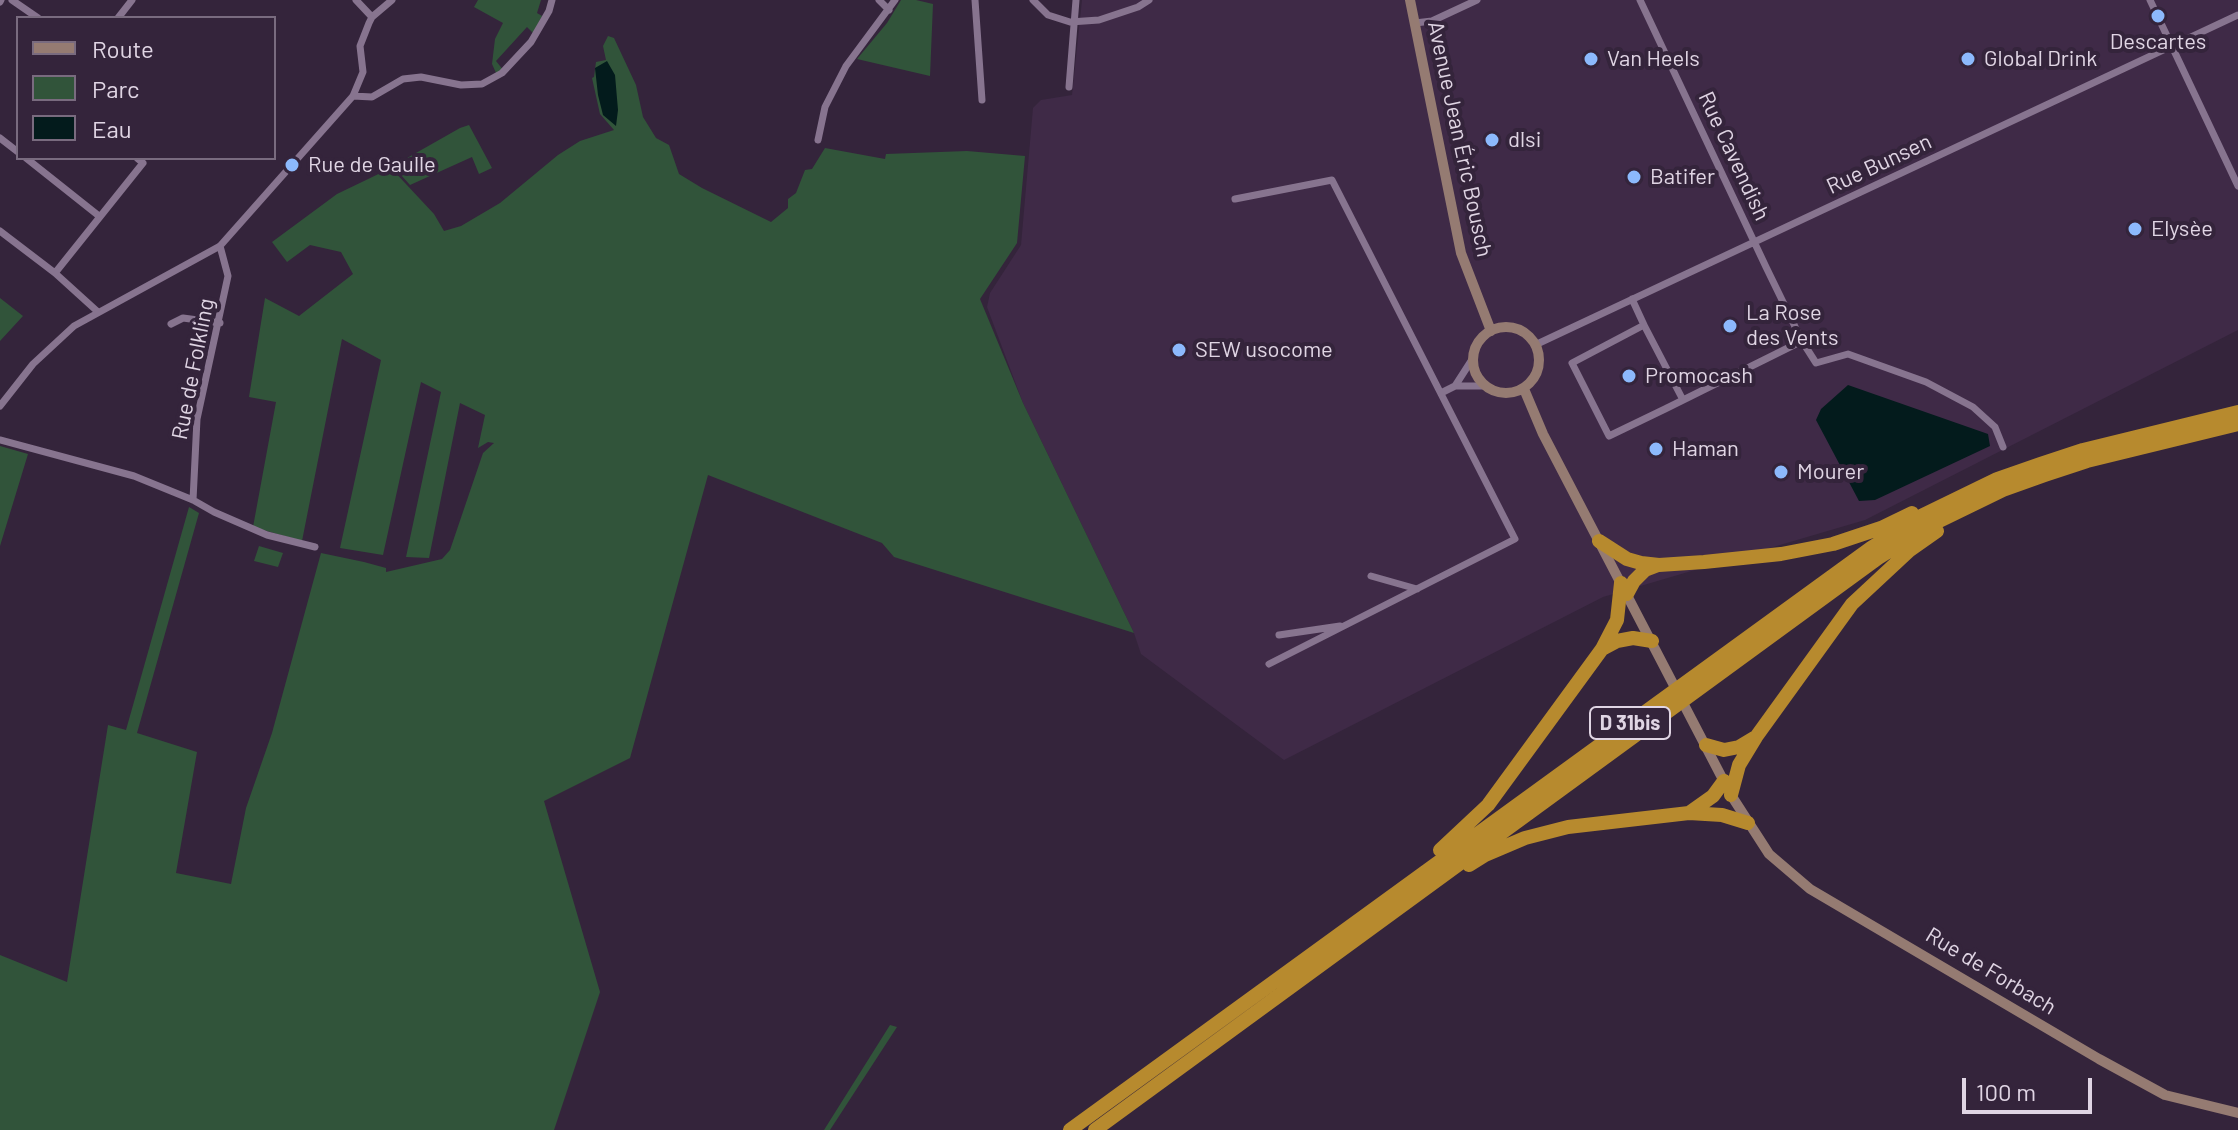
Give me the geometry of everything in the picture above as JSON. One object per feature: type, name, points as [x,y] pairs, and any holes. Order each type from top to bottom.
[{"type":"highway","name":"D 31bis","points":[[1070,1130],[1871,548],[1923,515],[2083,450],[2238,412]]},
{"type":"highway","name":"D 31bis","points":[[1095,1130],[1878,558],[1929,526],[2000,484],[2238,424]]},
{"type":"highway","points":[[1350,927],[1392,888],[1451,842],[1488,805],[1602,649],[1617,620],[1624,588],[1645,570],[1659,565],[1781,554],[1833,544],[1881,528],[1959,490],[2000,484]]},
{"type":"highway","points":[[1689,813],[1728,788],[1756,737],[1861,596],[1910,550],[2000,484]]},
{"type":"highway","points":[[1599,541],[1627,559],[1659,565]]},
{"type":"highway","points":[[1602,649],[1617,641],[1633,638],[1652,641]]},
{"type":"highway","points":[[1706,745],[1724,750],[1739,747],[1756,737]]},
{"type":"highway","points":[[1406,901],[1439,885],[1485,855],[1525,838],[1568,827],[1689,813],[1722,815],[1748,823]]},
{"type":"main road","name":"Avenue Jean Éric Bousch","points":[[1410,0],[1461,253],[1491,331]]},
{"type":"main road","points":[[1505,327],[1517,329],[1528,335],[1535,345],[1539,357],[1538,369],[1524,389],[1509,394],[1495,392],[1477,377],[1474,350],[1482,337],[1491,331],[1505,327]]},
{"type":"main road","name":"Rue de Forbach","points":[[1524,389],[1543,434],[1728,788],[1769,854],[1810,889],[2099,1059],[2165,1095],[2238,1113]]},
{"type":"street","points":[[12,0],[35,16]]},
{"type":"street","points":[[120,16],[132,0]]},
{"type":"street","points":[[356,0],[372,17]]},
{"type":"street","points":[[0,406],[33,364],[74,326],[220,246],[353,96],[363,72],[360,46],[372,17],[392,0]]},
{"type":"street","points":[[353,96],[372,97],[403,79],[421,77],[461,85],[482,84],[502,73],[531,42],[552,0]]},
{"type":"street","points":[[879,0],[889,10]]},
{"type":"street","points":[[818,140],[825,107],[846,66],[895,0]]},
{"type":"street","points":[[975,0],[982,100]]},
{"type":"street","points":[[1033,0],[1048,15],[1074,21],[1099,20],[1138,7],[1149,0]]},
{"type":"street","points":[[1069,87],[1076,0]]},
{"type":"street","points":[[1415,23],[1432,21],[1477,0]]},
{"type":"street","name":"Rue Cavendish","points":[[1640,0],[1802,341]]},
{"type":"street","points":[[2150,0],[2238,186]]},
{"type":"street","name":"Rue Bunsen","points":[[1535,345],[2238,15]]},
{"type":"street","points":[[0,138],[16,150]]},
{"type":"street","points":[[29,160],[99,216]]},
{"type":"street","points":[[55,273],[143,163],[139,160]]},
{"type":"street","points":[[1235,199],[1332,180],[1515,539],[1269,664]]},
{"type":"street","points":[[0,231],[55,273],[98,312]]},
{"type":"street","name":"Rue de Folkling","points":[[193,500],[197,419],[228,276],[220,246]]},
{"type":"street","points":[[1632,299],[1683,400]]},
{"type":"street","points":[[171,324],[183,318],[220,323]]},
{"type":"street","points":[[1644,325],[1572,363],[1609,436],[1802,341],[1816,363],[1848,354],[1926,382],[1973,407],[1995,427],[2003,447]]},
{"type":"street","points":[[1455,386],[1473,358]]},
{"type":"street","points":[[1441,393],[1455,386],[1485,386]]},
{"type":"street","points":[[0,440],[134,476],[267,535],[315,547]]},
{"type":"street","points":[[1371,576],[1417,589]]},
{"type":"street","points":[[1279,635],[1347,625]]},
{"type":"shaded area","points":[[1082,0],[2238,0],[2238,330],[1865,520],[1603,597],[1284,760],[1141,654],[1134,633],[1023,403],[987,307],[990,293],[1021,245],[1033,108],[1041,100],[1072,95]]},
{"type":"green space","points":[[478,0],[541,0],[537,13],[542,16],[533,33],[527,27],[496,61],[504,71],[497,75],[492,64],[495,39],[503,23],[474,7]]},
{"type":"green space","points":[[901,0],[933,4],[930,76],[857,59],[887,23]]},
{"type":"green space","points":[[608,36],[614,38],[636,85],[643,117],[656,138],[669,145],[679,174],[771,222],[788,208],[788,199],[796,193],[805,170],[812,169],[825,148],[885,159],[886,154],[967,151],[1025,156],[1017,243],[980,299],[1023,403],[1134,633],[894,557],[882,543],[708,475],[630,758],[544,801],[600,992],[554,1130],[0,1130],[0,955],[67,982],[108,725],[126,730],[189,507],[199,513],[137,733],[197,752],[176,873],[231,884],[246,808],[272,733],[321,553],[386,568],[386,572],[442,559],[450,550],[483,453],[494,443],[488,442],[478,448],[485,415],[460,403],[429,558],[406,557],[441,392],[421,382],[383,555],[340,548],[381,360],[342,339],[302,541],[253,527],[276,402],[249,397],[265,298],[299,316],[353,274],[341,252],[310,245],[287,262],[272,242],[337,194],[391,168],[434,214],[444,231],[461,226],[500,203],[558,155],[580,141],[614,130],[600,114],[592,78],[596,62],[606,60],[603,46]]},
{"type":"green space","points":[[469,125],[492,168],[479,174],[472,157],[410,185],[393,166],[460,128]]},
{"type":"green space","points":[[0,298],[23,316],[0,341]]},
{"type":"green space","points":[[0,446],[28,454],[0,546]]},
{"type":"green space","points":[[259,546],[283,553],[278,567],[254,561]]},
{"type":"green space","points":[[890,1025],[897,1027],[830,1130],[824,1130]]},
{"type":"water","points":[[607,61],[615,75],[616,126],[603,115],[598,95],[595,68]]},
{"type":"water","points":[[1848,385],[1988,434],[1990,446],[1875,500],[1859,501],[1816,420],[1821,409]]},
{"type":"place","name":"Descartes","points":[[2158,16]]},
{"type":"place","name":"Van Heels","points":[[1591,59]]},
{"type":"place","name":"Global Drink","points":[[1968,59]]},
{"type":"place","name":"dlsi","points":[[1492,140]]},
{"type":"place","name":"Rue de Gaulle","points":[[292,165]]},
{"type":"place","name":"Batifer","points":[[1634,177]]},
{"type":"place","name":"Elysèe","points":[[2135,229]]},
{"type":"place","name":"La Rose des Vents","points":[[1730,326]]},
{"type":"place","name":"SEW usocome","points":[[1179,350]]},
{"type":"place","name":"Promocash","points":[[1629,376]]},
{"type":"place","name":"Haman","points":[[1656,449]]},
{"type":"place","name":"Mourer","points":[[1781,472]]}]
